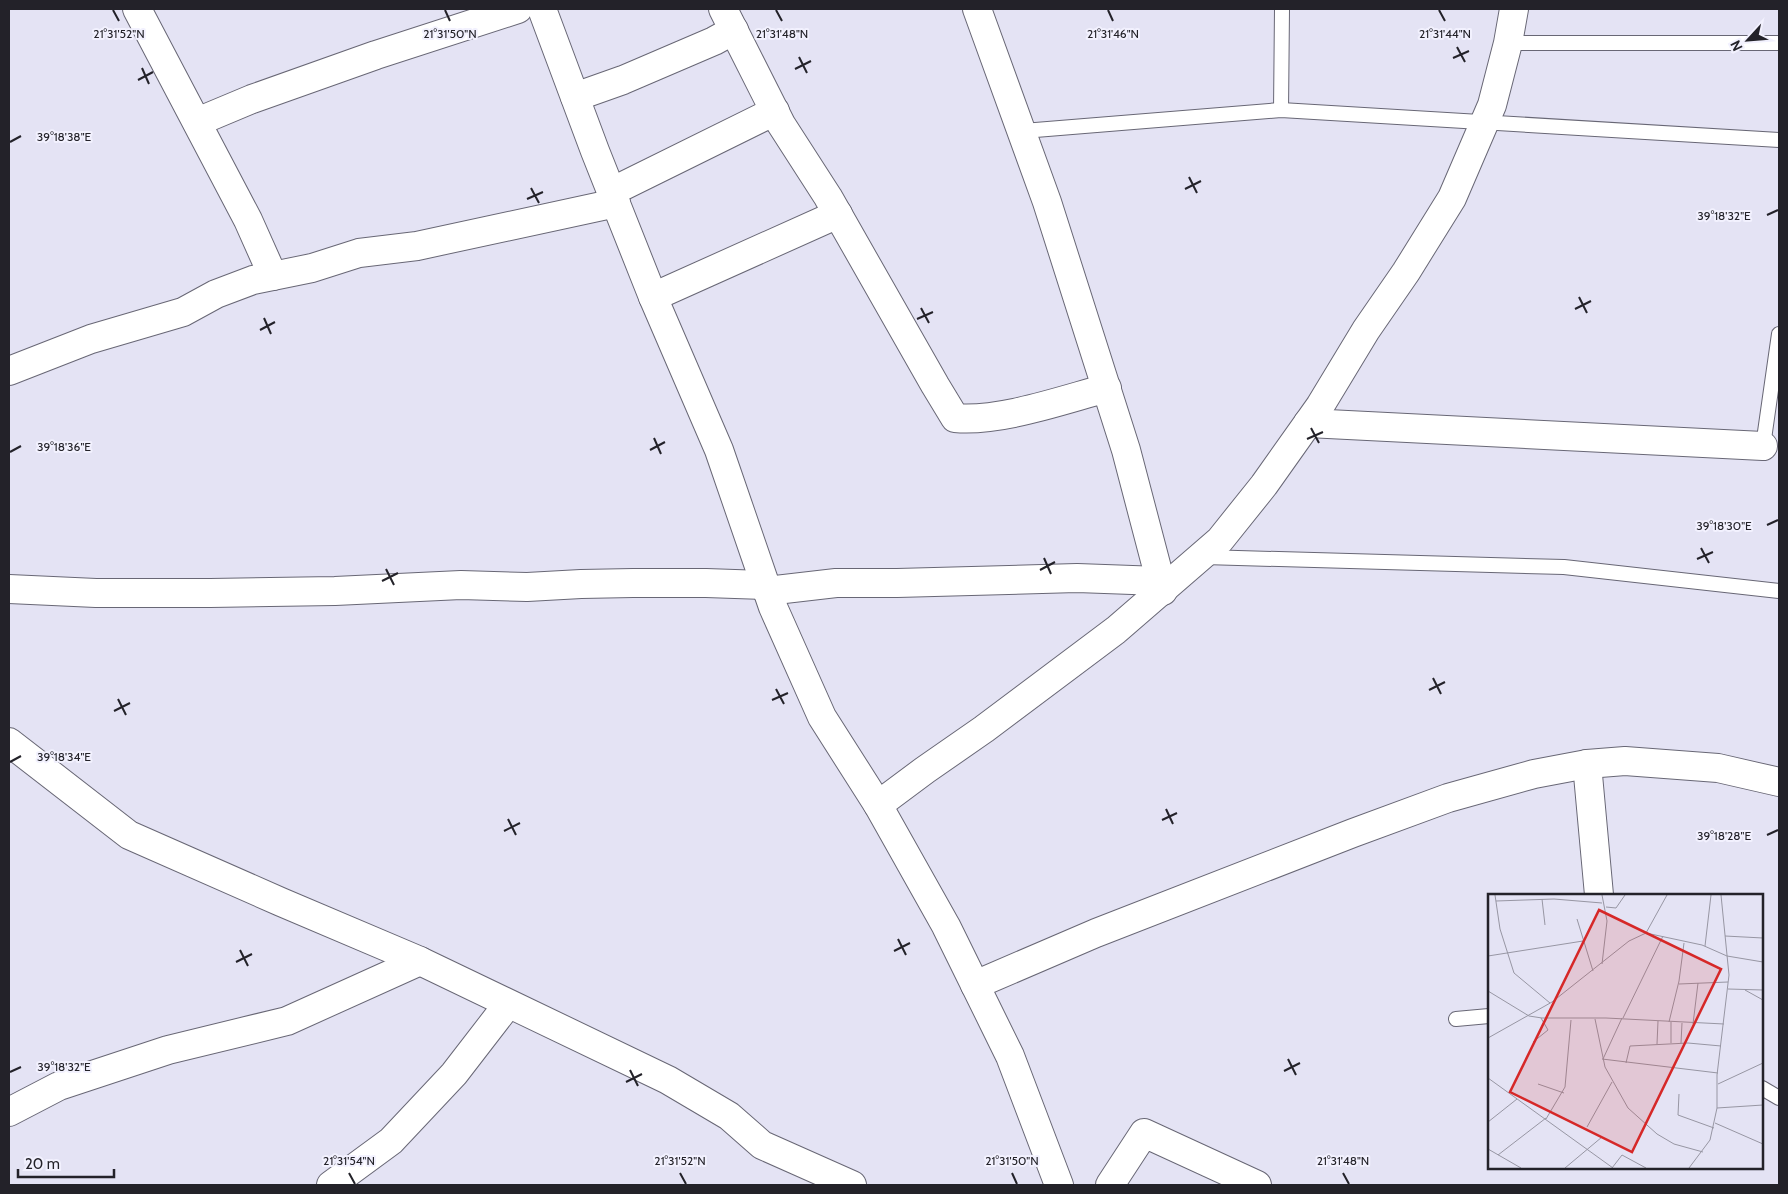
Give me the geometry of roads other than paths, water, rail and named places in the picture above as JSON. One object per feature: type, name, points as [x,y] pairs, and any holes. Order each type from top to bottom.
[{"type":"street","points":[[137,9],[248,220],[273,276]]},
{"type":"street","points":[[197,122],[376,55],[518,9]]},
{"type":"street","points":[[542,9],[653,297],[718,450],[767,588],[822,717],[878,805],[946,926],[1010,1056],[1059,1185]]},
{"type":"street","points":[[977,9],[1047,202],[1136,488],[1161,586]]},
{"type":"street","points":[[878,805],[984,729],[1116,630],[1161,586],[1201,557],[1220,540],[1264,485],[1308,423],[1452,198],[1492,105],[1508,43],[1514,9]]},
{"type":"street","points":[[575,97],[623,80],[714,41],[728,19]]},
{"type":"street","points":[[728,19],[782,124],[838,214],[942,399],[955,418],[973,419],[1031,408],[1106,388]]},
{"type":"street","points":[[9,372],[91,339],[182,312],[216,294],[253,280],[312,268],[359,253],[417,246],[614,198],[775,111]]},
{"type":"street","points":[[653,297],[838,214]]},
{"type":"street","points":[[1308,423],[1763,446]]},
{"type":"street","points":[[9,589],[96,593],[210,593],[335,591],[461,585],[528,587],[633,583],[706,583],[767,588],[836,583],[897,584],[1077,578],[1161,586]]},
{"type":"street","points":[[9,742],[129,835],[420,961],[668,1080],[729,1116],[762,1145],[852,1185]]},
{"type":"street","points":[[975,985],[1096,933],[1290,857],[1448,798],[1534,774],[1587,764],[1625,761],[1718,768],[1779,782]]},
{"type":"street","points":[[1587,764],[1599,894]]},
{"type":"street","points":[[9,1112],[58,1086],[168,1050],[287,1021],[420,961]]},
{"type":"street","points":[[331,1185],[391,1141],[454,1074],[508,1004]]},
{"type":"street","points":[[1110,1185],[1144,1133],[1257,1185]]},
{"type":"lane","points":[[1281,110],[1282,9]]},
{"type":"lane","points":[[1508,43],[1779,43]]},
{"type":"lane","points":[[1022,131],[1281,110],[1779,140]]},
{"type":"lane","points":[[1763,446],[1779,334]]},
{"type":"lane","points":[[1201,557],[1564,567],[1779,591]]},
{"type":"lane","points":[[1456,1019],[1488,1016]]},
{"type":"lane","points":[[1763,1089],[1779,1098]]}]
